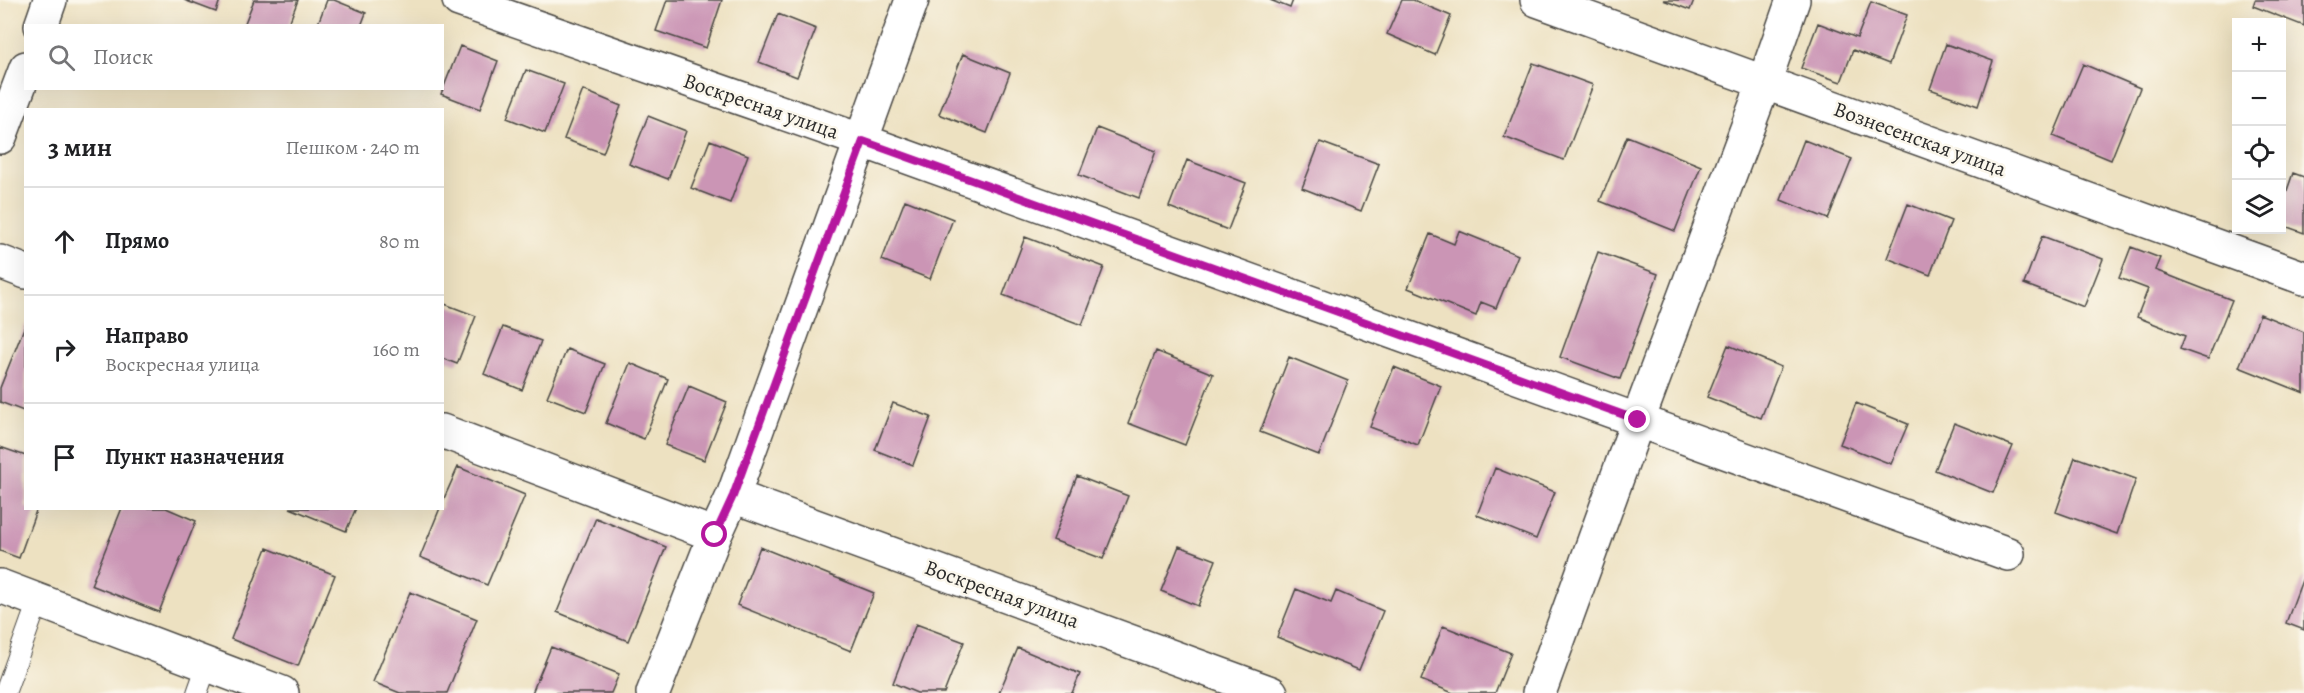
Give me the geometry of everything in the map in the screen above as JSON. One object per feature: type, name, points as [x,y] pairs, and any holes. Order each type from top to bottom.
[{"type":"street","points":[[42,24],[50,0]]},
{"type":"street","name":"Воскресная улица","points":[[459,0],[863,141],[2008,554]]},
{"type":"street","points":[[653,693],[715,535],[733,496],[912,0]]},
{"type":"street","name":"Вознесенская улица","points":[[1537,0],[2304,278]]},
{"type":"street","points":[[1539,693],[1793,0]]},
{"type":"street","points":[[0,137],[24,73]]},
{"type":"street","points":[[0,262],[24,271]]},
{"type":"street","points":[[444,432],[715,535]]},
{"type":"street","name":"Воскресная улица","points":[[733,496],[1271,693]]},
{"type":"street","points":[[0,586],[38,601],[202,679],[282,693]]},
{"type":"lane","points":[[5,693],[38,601]]},
{"type":"building","points":[[184,0],[220,0],[216,12]]},
{"type":"building","points":[[254,0],[298,0],[289,24],[245,23]]},
{"type":"building","points":[[327,0],[334,0],[366,13],[362,24],[318,24]]},
{"type":"building","points":[[667,0],[722,0],[706,48],[656,31]]},
{"type":"building","points":[[1270,0],[1293,0],[1290,8]]},
{"type":"building","points":[[1402,0],[1413,0],[1451,16],[1435,55],[1387,34]]},
{"type":"building","points":[[1663,0],[1694,0],[1690,10]]},
{"type":"building","points":[[2255,0],[2304,0],[2304,26],[2286,18],[2253,6]]},
{"type":"building","points":[[1871,2],[1907,15],[1889,64],[1853,50],[1841,82],[1801,68],[1818,23],[1857,38]]},
{"type":"building","points":[[778,14],[816,29],[797,77],[759,62]]},
{"type":"building","points":[[1946,44],[1993,61],[1978,106],[1930,89]]},
{"type":"building","points":[[460,46],[498,61],[480,109],[441,94]]},
{"type":"building","points":[[963,54],[1010,73],[987,133],[939,114]]},
{"type":"building","points":[[1533,63],[1593,85],[1564,160],[1504,137]]},
{"type":"building","points":[[2083,64],[2140,88],[2111,160],[2053,136]]},
{"type":"building","points":[[526,70],[564,84],[545,133],[507,118]]},
{"type":"building","points":[[583,90],[621,106],[603,153],[564,139]]},
{"type":"building","points":[[648,116],[686,131],[668,179],[629,164]]},
{"type":"building","points":[[1097,128],[1156,151],[1139,198],[1079,175]]},
{"type":"building","points":[[1627,136],[1701,166],[1675,231],[1600,201]]},
{"type":"building","points":[[710,140],[748,155],[730,203],[691,188]]},
{"type":"building","points":[[1804,140],[1852,159],[1828,219],[1781,200]]},
{"type":"building","points":[[1320,142],[1379,164],[1361,211],[1302,188]]},
{"type":"building","points":[[1187,160],[1246,183],[1228,230],[1169,207]]},
{"type":"building","points":[[2293,173],[2304,177],[2304,233],[2286,226],[2286,193]]},
{"type":"building","points":[[905,200],[953,219],[930,279],[882,260]]},
{"type":"building","points":[[1908,204],[1951,221],[1930,275],[1887,258]]},
{"type":"building","points":[[1459,231],[1518,255],[1496,308],[1481,302],[1476,316],[1408,288],[1430,234],[1454,244]]},
{"type":"building","points":[[2042,236],[2103,259],[2084,307],[2024,284]]},
{"type":"building","points":[[1025,237],[1104,267],[1082,325],[1003,295]]},
{"type":"building","points":[[2131,247],[2160,258],[2155,270],[2232,300],[2208,359],[2180,349],[2185,336],[2137,317],[2148,289],[2119,278]]},
{"type":"building","points":[[1598,252],[1658,274],[1620,379],[1560,357]]},
{"type":"building","points":[[444,304],[476,316],[457,364],[444,359]]},
{"type":"building","points":[[2260,314],[2304,332],[2304,393],[2239,367]]},
{"type":"building","points":[[503,327],[541,341],[522,390],[484,374]]},
{"type":"building","points":[[24,328],[24,411],[0,402],[0,388]]},
{"type":"building","points":[[1728,345],[1781,367],[1761,418],[1707,397]]},
{"type":"building","points":[[567,349],[605,364],[586,412],[547,397]]},
{"type":"building","points":[[1156,351],[1213,374],[1185,445],[1128,423]]},
{"type":"building","points":[[1289,357],[1348,381],[1319,455],[1260,432]]},
{"type":"building","points":[[630,363],[668,379],[644,439],[606,423]]},
{"type":"building","points":[[1394,367],[1441,386],[1418,445],[1370,427]]},
{"type":"building","points":[[689,386],[727,402],[704,460],[665,445]]},
{"type":"building","points":[[893,403],[931,417],[913,465],[875,450]]},
{"type":"building","points":[[1856,403],[1908,424],[1891,464],[1840,444]]},
{"type":"building","points":[[1954,423],[2013,446],[1993,493],[1935,470]]},
{"type":"building","points":[[0,447],[24,455],[24,510],[36,510],[19,558],[0,551]]},
{"type":"building","points":[[2075,457],[2136,479],[2117,534],[2056,512]]},
{"type":"building","points":[[458,467],[525,495],[487,585],[420,557],[439,510],[444,510],[444,498]]},
{"type":"building","points":[[1495,468],[1555,492],[1536,539],[1477,515]]},
{"type":"building","points":[[1077,476],[1128,496],[1103,559],[1053,540]]},
{"type":"building","points":[[121,510],[171,510],[196,521],[159,612],[91,585]]},
{"type":"building","points":[[295,510],[355,510],[346,531]]},
{"type":"building","points":[[596,518],[666,547],[628,641],[557,612]]},
{"type":"building","points":[[1179,546],[1216,560],[1198,606],[1161,591]]},
{"type":"building","points":[[760,547],[874,593],[851,651],[737,605]]},
{"type":"building","points":[[267,548],[335,575],[298,666],[231,639]]},
{"type":"building","points":[[2304,575],[2304,630],[2286,623]]},
{"type":"building","points":[[1296,589],[1331,603],[1336,591],[1383,611],[1359,670],[1277,637]]},
{"type":"building","points":[[410,592],[477,619],[447,693],[400,693],[373,682]]},
{"type":"building","points":[[916,624],[964,642],[944,693],[917,693],[893,683]]},
{"type":"building","points":[[1443,626],[1511,653],[1495,693],[1453,693],[1421,680]]},
{"type":"building","points":[[551,647],[619,674],[611,693],[532,693]]},
{"type":"building","points":[[1018,648],[1080,674],[1072,693],[999,693]]},
{"type":"route","points":[[715,535],[733,496],[863,141],[1638,420]]}]
